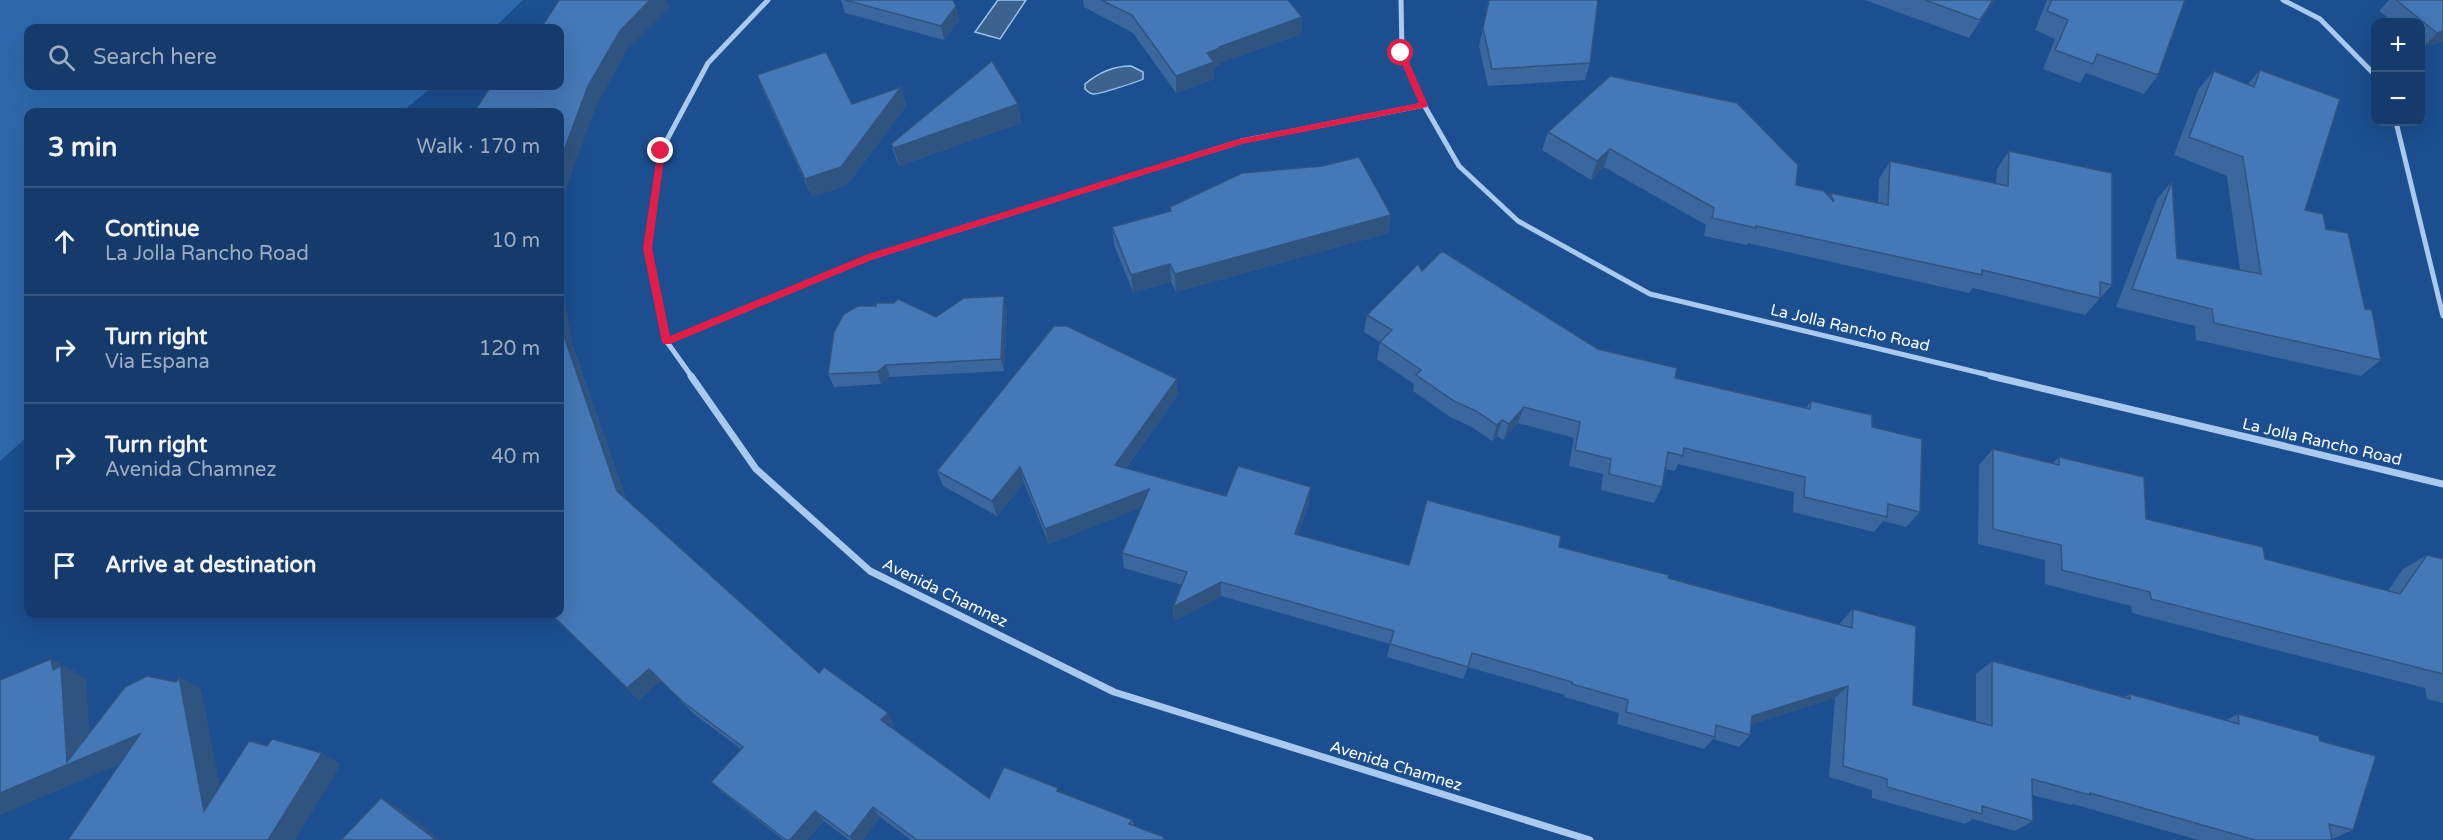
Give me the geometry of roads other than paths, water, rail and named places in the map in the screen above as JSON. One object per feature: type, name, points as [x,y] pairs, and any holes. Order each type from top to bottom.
[{"type":"street","name":"Avenida Chamnez","points":[[768,0],[708,63],[661,151],[647,248],[667,342],[756,469],[870,571],[1114,692],[1590,840]]},
{"type":"street","name":"La Jolla Rancho Road","points":[[1401,0],[1401,53],[1424,105],[1459,165],[1518,221],[1650,294],[2443,484]]},
{"type":"street","points":[[2283,0],[2320,20],[2373,72]]},
{"type":"street","points":[[667,342],[871,256],[1242,141],[1424,105]]},
{"type":"street","points":[[2397,126],[2443,316]]}]
